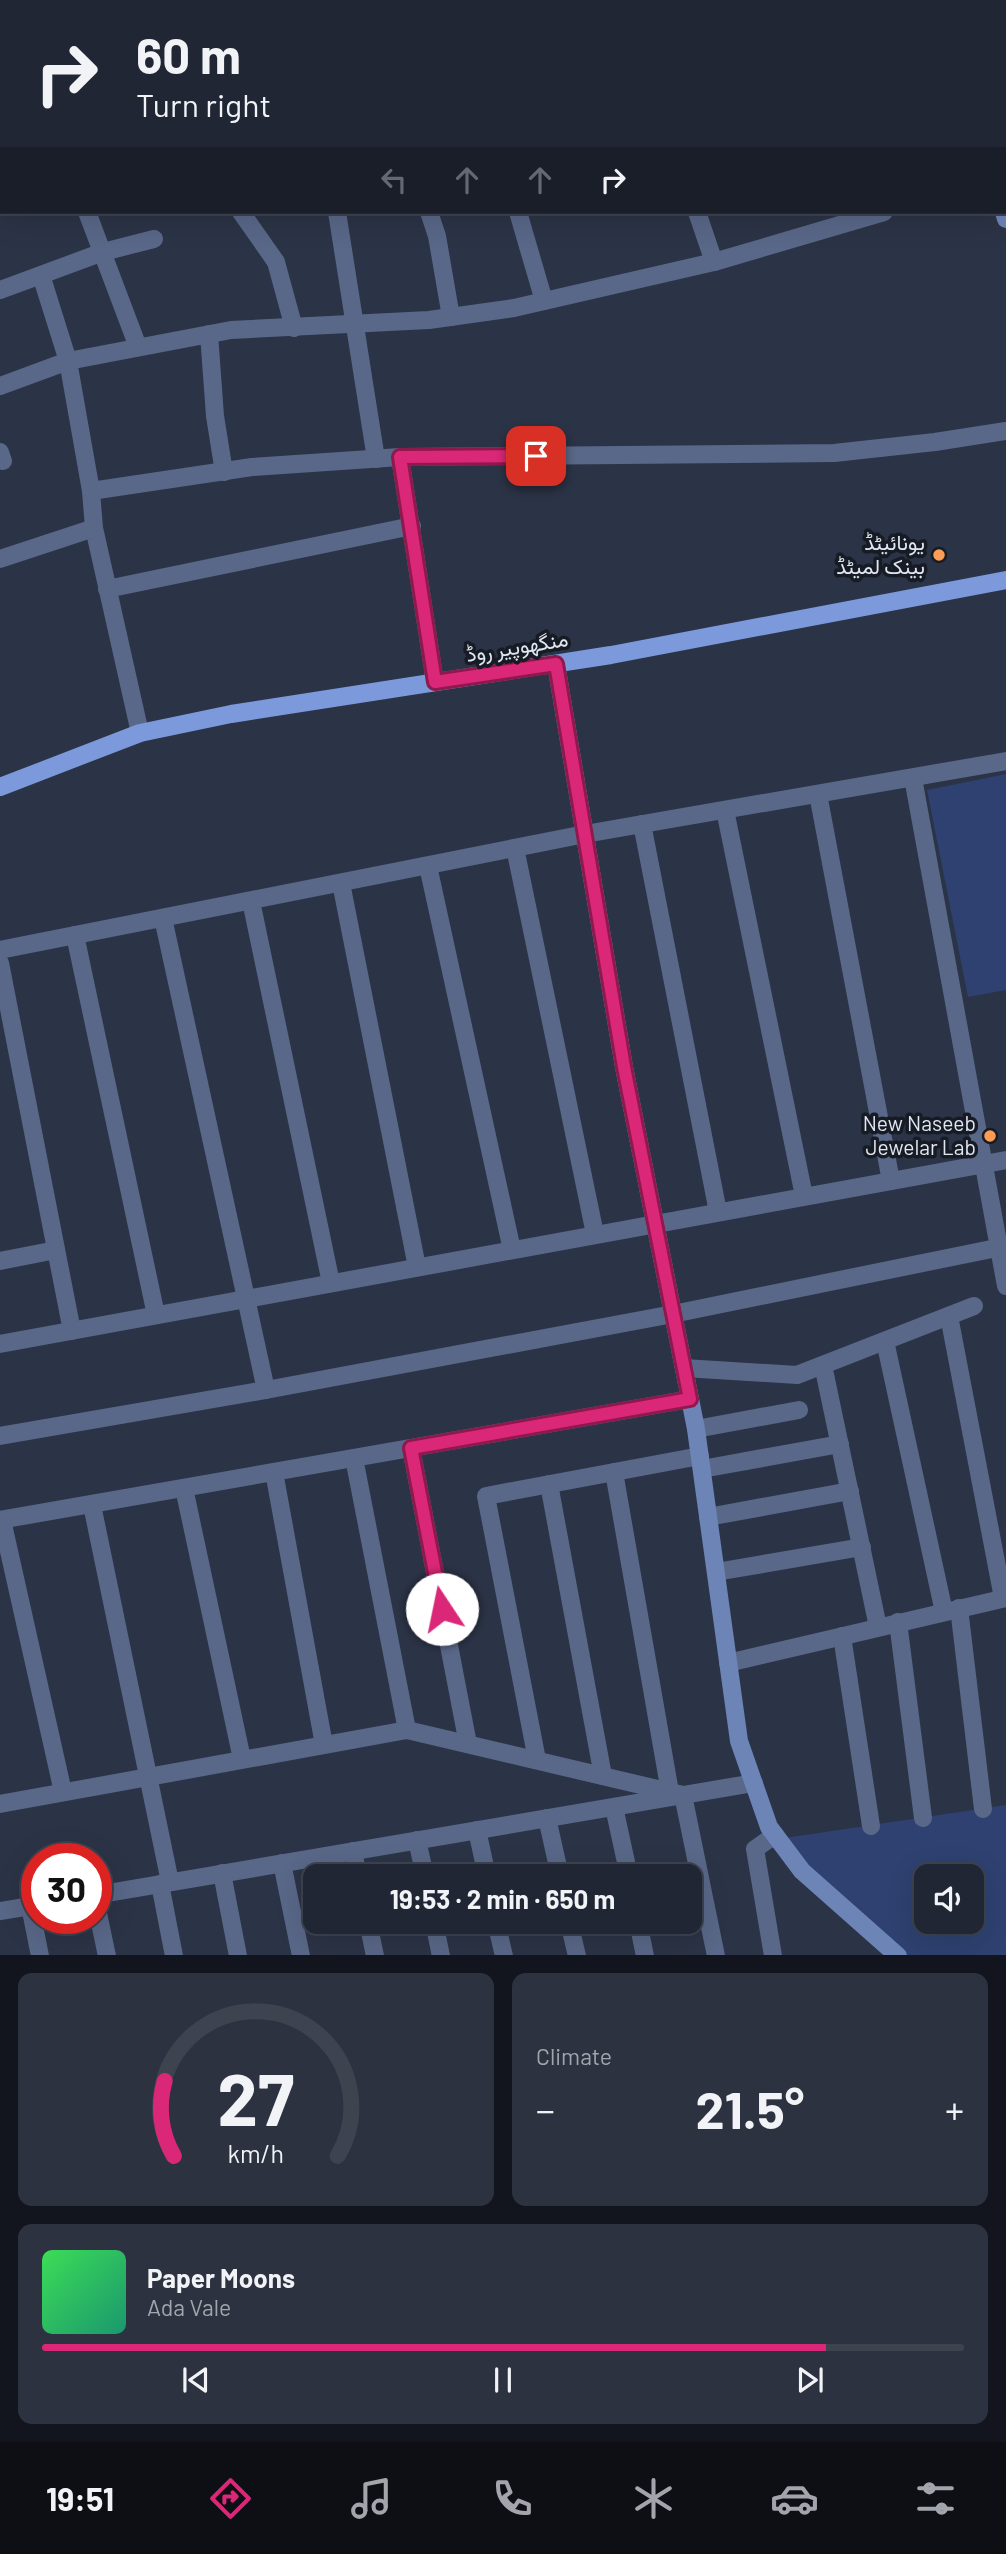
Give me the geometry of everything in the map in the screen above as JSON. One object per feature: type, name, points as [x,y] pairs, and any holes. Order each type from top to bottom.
[{"type":"main road","name":"منگھوپیر روڈ","points":[[0,787],[139,733],[231,714],[556,664],[1006,580]]},
{"type":"street","points":[[0,3],[0,26]]},
{"type":"street","points":[[88,214],[138,347]]},
{"type":"street","points":[[242,214],[276,262],[294,328]]},
{"type":"street","points":[[337,214],[376,459]]},
{"type":"street","points":[[430,214],[438,236],[451,317]]},
{"type":"street","points":[[519,214],[544,301]]},
{"type":"street","points":[[698,214],[714,262]]},
{"type":"street","points":[[0,386],[68,361],[231,330],[451,317],[544,301],[714,262],[877,214]]},
{"type":"street","points":[[0,290],[103,252],[154,239]]},
{"type":"street","points":[[41,275],[68,361],[91,491],[94,528],[139,733]]},
{"type":"street","points":[[209,334],[215,416],[224,472]]},
{"type":"street","points":[[91,491],[252,467],[400,457],[834,453],[1006,431]]},
{"type":"street","points":[[400,457],[435,682]]},
{"type":"street","points":[[107,589],[412,526]]},
{"type":"street","points":[[0,559],[94,528]]},
{"type":"street","points":[[556,664],[624,1067],[696,1429],[739,1741],[769,1827],[802,1871],[898,1955]]},
{"type":"street","points":[[0,950],[585,834],[1006,761]]},
{"type":"street","points":[[913,778],[983,1164],[1002,1246],[1006,1286]]},
{"type":"street","points":[[818,794],[891,1181]]},
{"type":"street","points":[[725,810],[804,1196]]},
{"type":"street","points":[[642,824],[718,1212]]},
{"type":"street","points":[[515,848],[595,1234]]},
{"type":"street","points":[[428,866],[512,1250]]},
{"type":"street","points":[[341,883],[417,1267]]},
{"type":"street","points":[[251,901],[331,1283]]},
{"type":"street","points":[[163,918],[267,1390]]},
{"type":"street","points":[[75,935],[156,1315]]},
{"type":"street","points":[[0,963],[72,1331]]},
{"type":"street","points":[[0,1344],[1006,1160]]},
{"type":"street","points":[[0,1436],[267,1390],[673,1314],[1002,1246]]},
{"type":"street","points":[[0,1261],[56,1250]]},
{"type":"street","points":[[684,1368],[797,1375],[974,1306]]},
{"type":"street","points":[[728,1664],[1005,1598],[949,1316]]},
{"type":"street","points":[[886,1341],[951,1610],[984,1809]]},
{"type":"street","points":[[824,1365],[878,1627]]},
{"type":"street","points":[[63,1792],[1,1520],[690,1399]]},
{"type":"street","points":[[696,1429],[799,1410]]},
{"type":"street","points":[[537,1760],[486,1496],[614,1472],[840,1444]]},
{"type":"street","points":[[411,1448],[468,1744]]},
{"type":"street","points":[[354,1458],[407,1730]]},
{"type":"street","points":[[274,1472],[324,1745]]},
{"type":"street","points":[[614,1472],[676,1793],[716,1955]]},
{"type":"street","points":[[549,1484],[603,1776]]},
{"type":"street","points":[[184,1488],[242,1759]]},
{"type":"street","points":[[708,1517],[850,1492]]},
{"type":"street","points":[[92,1505],[149,1777],[174,1955]]},
{"type":"street","points":[[716,1572],[862,1547]]},
{"type":"street","points":[[898,1622],[923,1818]]},
{"type":"street","points":[[842,1636],[871,1826]]},
{"type":"street","points":[[0,1804],[407,1730],[676,1793]]},
{"type":"street","points":[[112,1892],[614,1807],[676,1793],[754,1783]]},
{"type":"street","points":[[614,1807],[626,1864]]},
{"type":"street","points":[[547,1818],[557,1864]]},
{"type":"street","points":[[477,1830],[484,1864]]},
{"type":"street","points":[[773,1955],[755,1849],[775,1835]]},
{"type":"street","points":[[417,1840],[422,1864]]},
{"type":"street","points":[[353,1851],[356,1864]]},
{"type":"street","points":[[282,1863],[301,1955]]},
{"type":"street","points":[[222,1873],[239,1955]]},
{"type":"street","points":[[0,1911],[21,1907]]},
{"type":"street","points":[[37,1934],[40,1955]]},
{"type":"street","points":[[103,1934],[107,1955]]},
{"type":"street","points":[[371,1934],[375,1955]]},
{"type":"street","points":[[437,1934],[441,1955]]},
{"type":"street","points":[[499,1934],[504,1955]]},
{"type":"street","points":[[572,1934],[577,1955]]},
{"type":"street","points":[[641,1934],[645,1955]]},
{"type":"shaded area","points":[[1006,774],[1006,990],[968,997],[927,790]]},
{"type":"shaded area","points":[[1006,1805],[1006,1955],[898,1955],[778,1839]]},
{"type":"place","name":"یونائیٹڈ بینک لمیٹڈ","points":[[939,555]]},
{"type":"place","name":"New Naseeb Jewelar Lab","points":[[990,1136]]},
{"type":"route","points":[[442,1609],[411,1448],[690,1399],[624,1067],[556,664],[435,682],[400,457],[536,456]]}]
